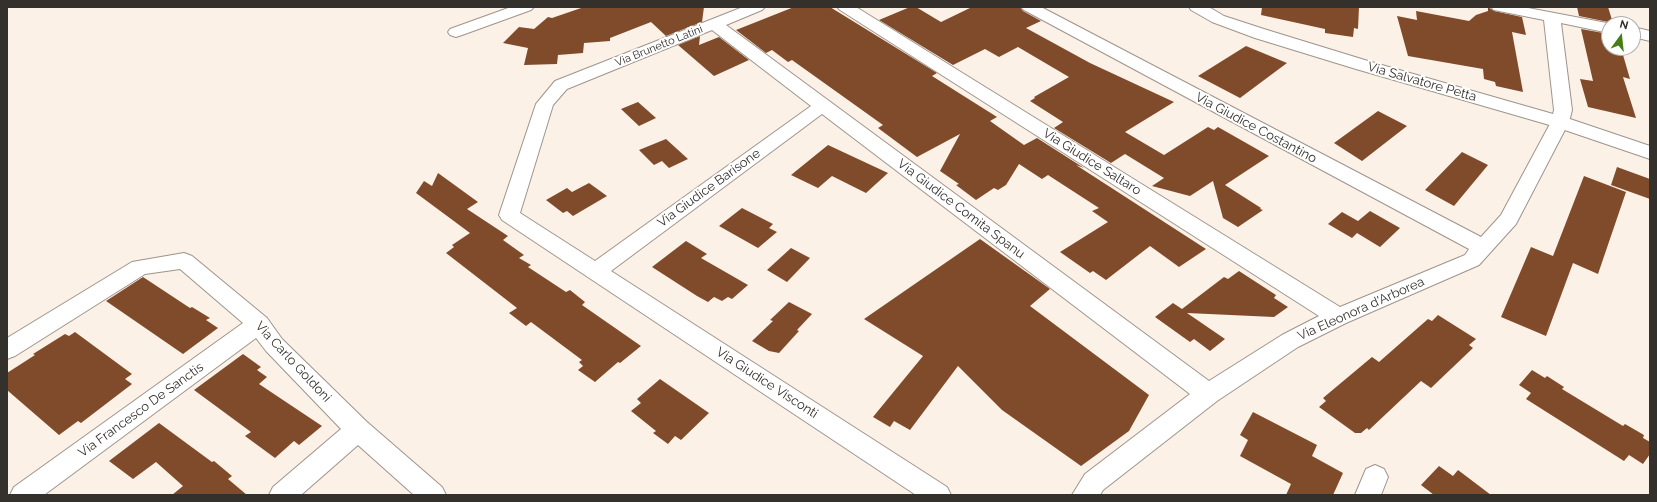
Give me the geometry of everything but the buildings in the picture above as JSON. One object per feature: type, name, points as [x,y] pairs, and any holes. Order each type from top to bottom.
[{"type":"street","points":[[456,32],[526,7]]},
{"type":"street","name":"Via Brunetto Latini","points":[[561,85],[757,7]]},
{"type":"street","name":"Via Giudice Saltaro","points":[[845,7],[1338,317]]},
{"type":"street","name":"Via Giudice Costantino","points":[[1029,7],[1484,248]]},
{"type":"street","name":"Via Salvatore Petta","points":[[1197,7],[1218,19],[1261,34],[1362,65],[1560,122],[1650,153]]},
{"type":"street","points":[[1499,7],[1601,27]]},
{"type":"street","points":[[1552,18],[1563,110],[1560,122]]},
{"type":"street","name":"Via Giudice Comita Spanu","points":[[714,24],[1208,394]]},
{"type":"street","name":"Via Giudice Visconti","points":[[561,85],[545,104],[509,215],[938,495]]},
{"type":"street","name":"Via Giudice Barisone","points":[[596,271],[822,106]]},
{"type":"street","name":"Via Eleonora d'Arborea","points":[[1085,495],[1094,482],[1208,394],[1290,341],[1338,317],[1472,260],[1509,219],[1560,122]]},
{"type":"street","name":"Via Carlo Goldoni","points":[[7,350],[140,267],[184,261],[259,324],[274,345],[358,430],[433,495]]},
{"type":"street","name":"Via Francesco De Sanctis","points":[[23,495],[259,324]]},
{"type":"street","points":[[282,495],[358,430]]}]
